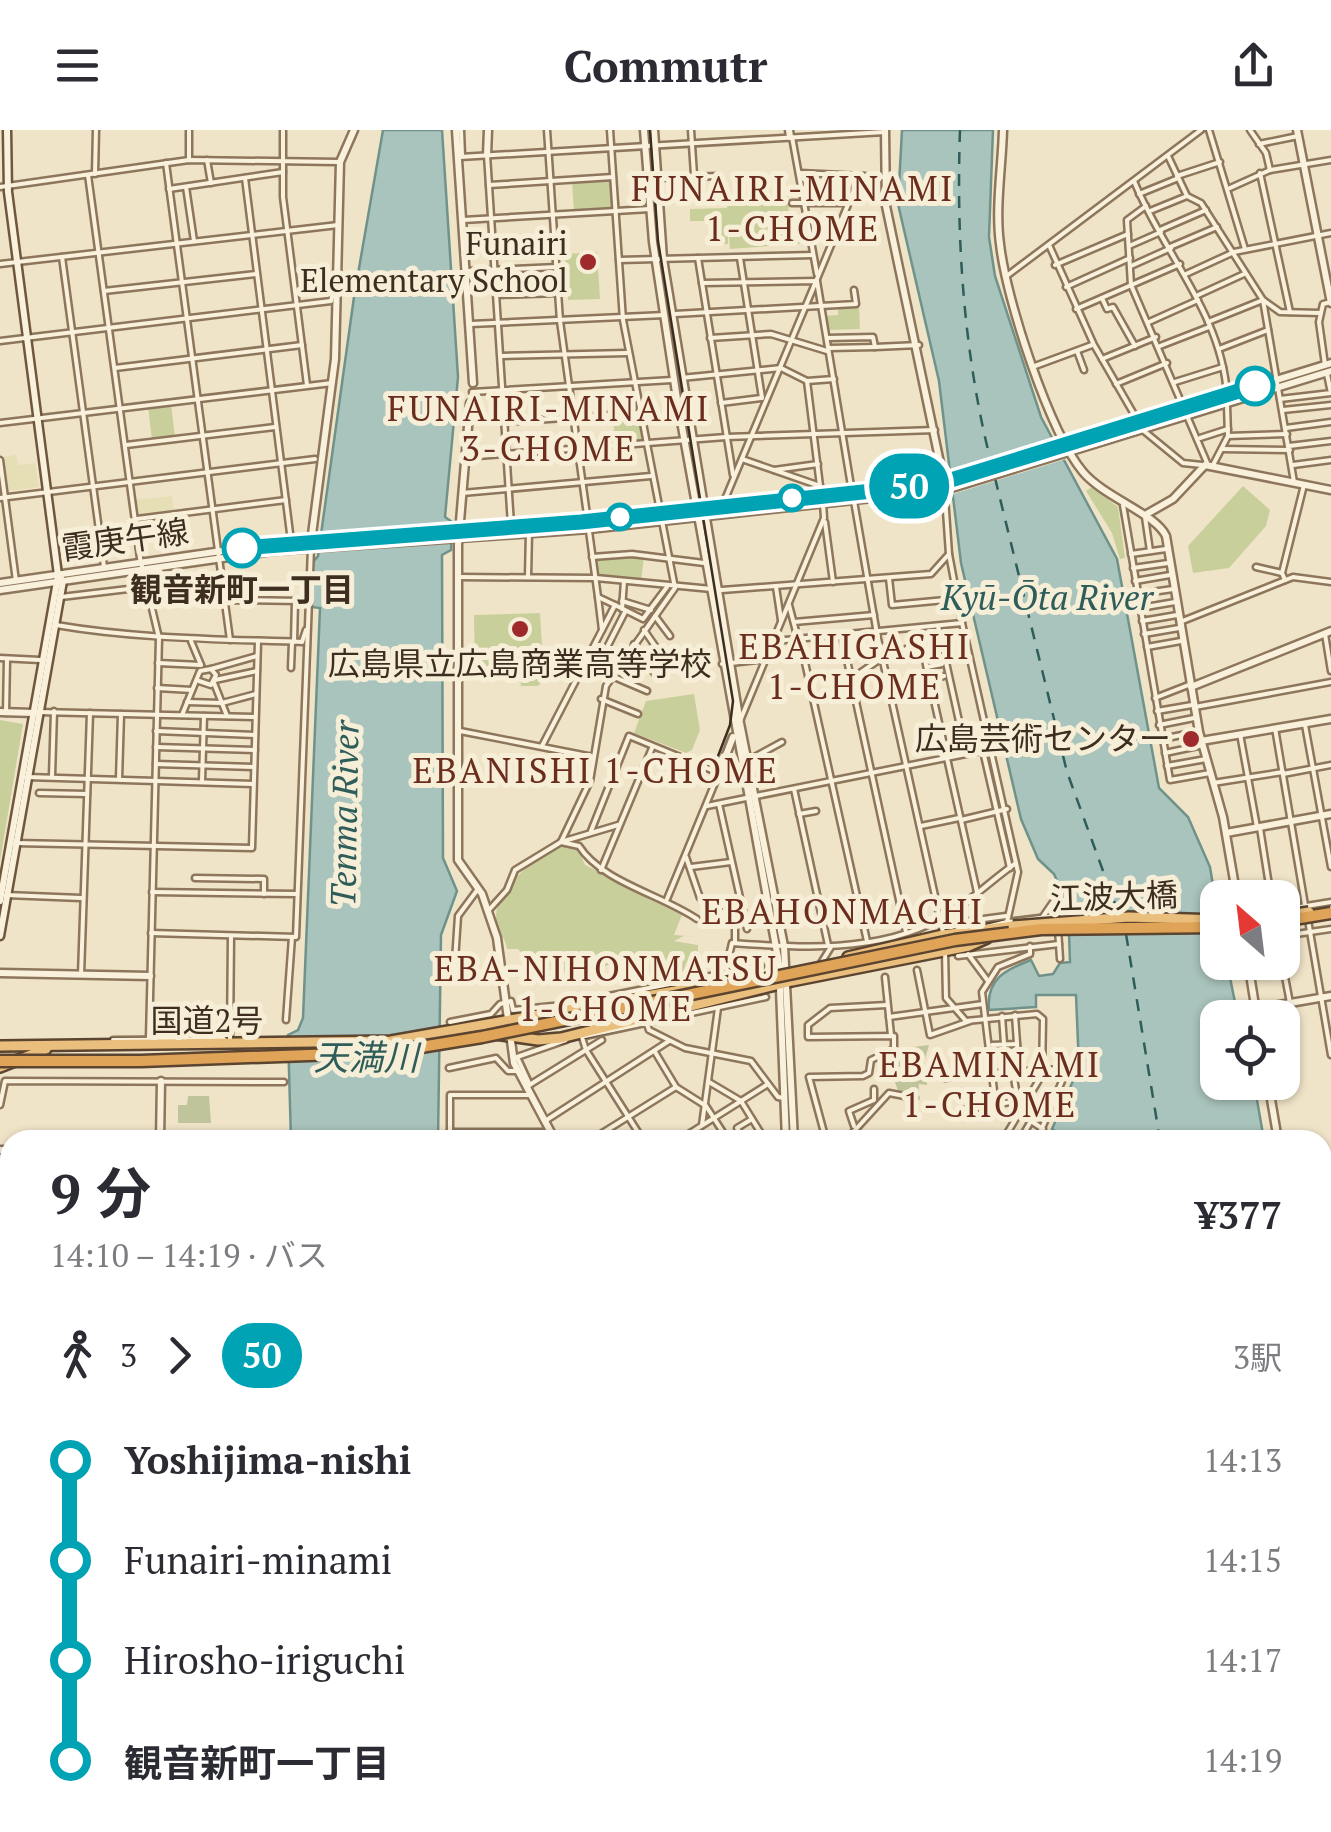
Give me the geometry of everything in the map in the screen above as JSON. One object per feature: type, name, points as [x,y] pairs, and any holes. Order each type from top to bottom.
[{"type":"highway","points":[[1300,912],[1331,908]]},
{"type":"highway","name":"江波大橋","points":[[1008,923],[1200,920]]},
{"type":"highway","name":"国道2号","points":[[0,1046],[342,1045],[444,1034],[453,1027],[508,1020],[732,976],[783,978],[944,951],[1008,923]]},
{"type":"highway","points":[[0,1061],[372,1053],[454,1042],[993,934],[1073,928],[1200,928]]},
{"type":"highway","name":"国道2号","points":[[453,1027],[538,1040],[582,1035],[731,996],[821,963],[897,941],[978,936]]},
{"type":"highway","name":"国道2号","points":[[0,1061],[79,1046]]},
{"type":"street","points":[[7,130],[4,187],[61,597],[36,712]]},
{"type":"street","points":[[96,130],[92,174],[99,253],[141,566],[159,638],[148,1038]]},
{"type":"street","points":[[188,160],[189,130]]},
{"type":"street","points":[[282,130],[287,230],[307,385]]},
{"type":"street","points":[[151,934],[296,938],[308,623],[332,383],[340,162],[354,130]]},
{"type":"street","points":[[459,130],[473,382],[455,535],[458,860],[488,912],[504,975],[517,1071],[529,1089]]},
{"type":"street","points":[[488,130],[512,528]]},
{"type":"street","points":[[547,130],[560,322],[602,630]]},
{"type":"street","points":[[561,842],[572,810],[590,782],[602,699],[612,676],[675,588],[623,320],[610,130]]},
{"type":"street","points":[[644,130],[650,210],[689,439],[706,512],[713,590],[747,761],[750,797]]},
{"type":"street","points":[[654,130],[659,259]]},
{"type":"street","points":[[692,130],[694,177]]},
{"type":"street","points":[[762,130],[764,139]]},
{"type":"street","points":[[1003,130],[1000,247],[1044,403],[1064,450],[1098,487],[1164,530],[1197,718],[1234,880]]},
{"type":"street","points":[[1008,275],[1202,130]]},
{"type":"street","points":[[1210,130],[1246,250]]},
{"type":"street","points":[[1250,130],[1270,170]]},
{"type":"street","points":[[460,157],[885,131],[886,206],[948,485],[949,554],[1016,863],[1018,882],[1008,923]]},
{"type":"street","points":[[1259,144],[1298,133],[1331,302],[1322,304],[1320,314],[1331,393],[1280,399]]},
{"type":"street","points":[[790,134],[800,172],[867,580],[941,918],[948,965],[946,998],[954,1011],[970,1021]]},
{"type":"street","points":[[1168,156],[1187,196],[1206,210],[1263,300],[1273,309],[1320,314]]},
{"type":"street","points":[[4,187],[188,160],[340,162]]},
{"type":"street","points":[[207,160],[210,183]]},
{"type":"street","points":[[1230,188],[1270,170],[1331,160]]},
{"type":"street","points":[[1139,194],[1221,162]]},
{"type":"street","points":[[166,164],[230,640]]},
{"type":"street","points":[[169,189],[282,172]]},
{"type":"street","points":[[800,172],[886,177]]},
{"type":"street","points":[[1260,173],[1290,312]]},
{"type":"street","points":[[657,178],[719,176]]},
{"type":"street","points":[[723,505],[764,399],[782,368],[863,176]]},
{"type":"street","points":[[490,184],[613,177]]},
{"type":"street","points":[[245,178],[292,542]]},
{"type":"street","points":[[1134,181],[1197,298],[1218,349],[1227,399],[1228,432],[1222,448],[1173,499],[1145,515]]},
{"type":"street","points":[[186,187],[194,242]]},
{"type":"street","points":[[1187,196],[1127,220],[1131,285],[1168,362],[1208,465]]},
{"type":"street","points":[[792,203],[849,204]]},
{"type":"street","points":[[462,220],[650,210]]},
{"type":"street","points":[[1129,246],[1206,210]]},
{"type":"street","points":[[0,264],[338,225]]},
{"type":"street","points":[[1130,266],[1217,227]]},
{"type":"street","points":[[1186,274],[1232,254],[1331,232]]},
{"type":"street","points":[[1055,265],[1128,234]]},
{"type":"street","points":[[494,245],[555,241]]},
{"type":"street","points":[[1049,245],[1076,310],[1116,384],[1140,425],[1167,454],[1183,463],[1331,490]]},
{"type":"street","points":[[619,260],[813,255]]},
{"type":"street","points":[[62,257],[104,567]]},
{"type":"street","points":[[698,258],[733,478]]},
{"type":"street","points":[[740,258],[764,399]]},
{"type":"street","points":[[1065,287],[1130,258]]},
{"type":"street","points":[[1076,310],[1180,264]]},
{"type":"street","points":[[466,272],[557,267]]},
{"type":"street","points":[[104,290],[256,274]]},
{"type":"street","points":[[1149,322],[1244,274]]},
{"type":"street","points":[[702,283],[818,279]]},
{"type":"street","points":[[0,341],[331,301],[337,286]]},
{"type":"street","points":[[470,324],[623,320],[706,309],[856,304],[854,290]]},
{"type":"street","points":[[497,295],[558,293]]},
{"type":"street","points":[[1102,298],[1107,309],[1113,307],[1135,346]]},
{"type":"street","points":[[1160,346],[1263,300]]},
{"type":"street","points":[[1263,300],[1294,482]]},
{"type":"street","points":[[1218,349],[1268,330]]},
{"type":"street","points":[[710,338],[752,334],[794,337],[828,350],[918,345]]},
{"type":"street","points":[[826,338],[873,337],[875,346]]},
{"type":"street","points":[[1102,358],[1156,337]]},
{"type":"street","points":[[115,368],[302,344]]},
{"type":"street","points":[[1035,366],[1094,345]]},
{"type":"street","points":[[1077,350],[1084,370]]},
{"type":"street","points":[[501,356],[629,353]]},
{"type":"street","points":[[1116,384],[1168,362]]},
{"type":"street","points":[[1176,382],[1223,367]]},
{"type":"street","points":[[472,392],[634,384],[782,368],[806,380],[834,379]]},
{"type":"street","points":[[706,512],[723,505],[948,485],[1328,368]]},
{"type":"street","points":[[806,380],[833,582]]},
{"type":"street","points":[[0,423],[332,383]]},
{"type":"street","points":[[721,403],[764,399]]},
{"type":"street","points":[[1044,403],[1064,434]]},
{"type":"street","points":[[1283,410],[1331,405]]},
{"type":"street","points":[[506,422],[639,412]]},
{"type":"street","points":[[1200,438],[1228,432],[1287,431],[1331,422]]},
{"type":"street","points":[[126,445],[276,426]]},
{"type":"street","points":[[466,457],[726,436],[935,430]]},
{"type":"street","points":[[689,439],[696,513],[713,590]]},
{"type":"street","points":[[1222,448],[1289,448],[1331,441]]},
{"type":"street","points":[[2,497],[314,459]]},
{"type":"street","points":[[742,459],[774,470],[822,495]]},
{"type":"street","points":[[0,460],[16,581]]},
{"type":"street","points":[[1293,465],[1331,460]]},
{"type":"street","points":[[774,470],[818,464]]},
{"type":"street","points":[[462,493],[651,476]]},
{"type":"street","points":[[1284,576],[1304,485]]},
{"type":"street","points":[[0,586],[314,544],[588,525],[822,495]]},
{"type":"street","points":[[135,519],[286,500]]},
{"type":"street","points":[[1123,505],[1170,780],[1210,773]]},
{"type":"street","points":[[1145,515],[1150,552]]},
{"type":"street","points":[[668,900],[824,518]]},
{"type":"street","points":[[455,535],[512,528],[529,530]]},
{"type":"street","points":[[528,577],[529,530]]},
{"type":"street","points":[[814,542],[828,541]]},
{"type":"street","name":"霞庚午線","points":[[219,555],[292,542],[314,544]]},
{"type":"street","points":[[1131,554],[1168,548]]},
{"type":"street","points":[[592,556],[632,554],[704,562]]},
{"type":"street","points":[[458,577],[596,578],[713,590],[930,574],[949,554]]},
{"type":"street","points":[[1133,568],[1170,562]]},
{"type":"street","name":"霞庚午線","points":[[0,586],[16,581],[59,580],[104,567],[141,566]]},
{"type":"street","points":[[1256,567],[1284,576],[1331,582]]},
{"type":"street","points":[[1136,581],[1172,575]]},
{"type":"street","points":[[1144,634],[1284,576]]},
{"type":"street","points":[[889,578],[892,605],[958,599]]},
{"type":"street","points":[[0,936],[3,897],[59,580]]},
{"type":"street","points":[[588,656],[600,662],[624,610],[624,581]]},
{"type":"street","points":[[61,597],[146,587]]},
{"type":"street","points":[[598,597],[643,620],[667,587]]},
{"type":"street","points":[[776,587],[778,618],[782,622]]},
{"type":"street","points":[[1138,594],[1174,588]]},
{"type":"street","points":[[150,599],[298,601],[291,668]]},
{"type":"street","points":[[622,601],[651,610]]},
{"type":"street","points":[[1140,608],[1177,602]]},
{"type":"street","points":[[542,746],[615,605]]},
{"type":"street","points":[[789,605],[867,941]]},
{"type":"street","points":[[794,622],[874,614]]},
{"type":"street","points":[[655,616],[670,636]]},
{"type":"street","points":[[1142,621],[1180,621]]},
{"type":"street","points":[[56,625],[159,638],[302,642],[308,623]]},
{"type":"street","points":[[775,640],[878,634],[962,623]]},
{"type":"street","points":[[938,626],[966,755]]},
{"type":"street","points":[[918,629],[977,894]]},
{"type":"street","points":[[644,630],[662,656]]},
{"type":"street","points":[[1155,698],[1328,633],[1331,671]]},
{"type":"street","points":[[842,637],[906,932]]},
{"type":"street","points":[[182,715],[202,667],[190,639]]},
{"type":"street","points":[[902,652],[920,639]]},
{"type":"street","points":[[1147,647],[1184,640]]},
{"type":"street","points":[[14,842],[252,848],[258,641]]},
{"type":"street","points":[[634,644],[654,674]]},
{"type":"street","points":[[158,663],[211,669],[258,656]]},
{"type":"street","points":[[850,680],[883,657]]},
{"type":"street","points":[[44,661],[3,659],[3,712],[256,717]]},
{"type":"street","points":[[726,664],[766,660]]},
{"type":"street","points":[[726,664],[734,735],[780,946],[791,1130]]},
{"type":"street","points":[[926,668],[942,664]]},
{"type":"street","points":[[211,669],[227,716]]},
{"type":"street","points":[[199,681],[206,686],[257,671]]},
{"type":"street","points":[[612,676],[648,691]]},
{"type":"street","points":[[930,680],[944,676]]},
{"type":"street","points":[[1157,711],[1331,682]]},
{"type":"street","points":[[158,688],[193,690]]},
{"type":"street","points":[[1174,690],[1177,708]]},
{"type":"street","points":[[188,702],[222,703],[256,694]]},
{"type":"street","points":[[602,699],[638,714]]},
{"type":"street","points":[[52,778],[54,711]]},
{"type":"street","points":[[81,975],[90,712]]},
{"type":"street","points":[[119,780],[120,713]]},
{"type":"street","points":[[202,782],[204,716]]},
{"type":"street","points":[[1159,725],[1197,718]]},
{"type":"street","points":[[1165,752],[1240,734],[1331,719]]},
{"type":"street","points":[[1304,723],[1331,868]]},
{"type":"street","points":[[1275,728],[1331,1054]]},
{"type":"street","points":[[456,730],[593,757]]},
{"type":"street","points":[[156,732],[255,734]]},
{"type":"street","points":[[1162,739],[1200,732]]},
{"type":"street","points":[[1240,734],[1268,880]]},
{"type":"street","points":[[591,831],[629,736],[720,773]]},
{"type":"street","points":[[747,761],[782,742]]},
{"type":"street","points":[[156,747],[255,750]]},
{"type":"street","points":[[602,870],[652,748]]},
{"type":"street","points":[[707,806],[992,748]]},
{"type":"street","points":[[983,751],[1010,868]]},
{"type":"street","points":[[1167,766],[1206,759]]},
{"type":"street","points":[[156,764],[254,767]]},
{"type":"street","points":[[1214,784],[1331,765]]},
{"type":"street","points":[[26,777],[254,784]]},
{"type":"street","points":[[794,789],[830,945],[821,963]]},
{"type":"street","points":[[39,793],[88,794]]},
{"type":"street","points":[[719,804],[747,929]]},
{"type":"street","points":[[921,826],[1007,809]]},
{"type":"street","points":[[799,814],[816,811]]},
{"type":"street","points":[[1226,833],[1331,814]]},
{"type":"street","points":[[488,912],[506,890],[515,870],[561,842],[620,825]]},
{"type":"street","points":[[561,842],[579,846],[589,864],[668,900],[697,919]]},
{"type":"street","points":[[686,857],[700,898],[735,920],[735,943],[730,949],[732,976],[761,966]]},
{"type":"street","points":[[692,867],[732,862]]},
{"type":"street","points":[[735,943],[780,946],[897,941],[906,932],[941,918],[1016,863]]},
{"type":"street","points":[[195,878],[264,879],[264,894]]},
{"type":"street","points":[[224,893],[225,878]]},
{"type":"street","points":[[478,889],[458,916],[454,976],[504,975]]},
{"type":"street","points":[[152,892],[297,894]]},
{"type":"street","points":[[3,897],[83,898]]},
{"type":"street","points":[[1042,918],[1053,902],[1060,959]]},
{"type":"street","points":[[1300,908],[1331,908]]},
{"type":"street","points":[[962,922],[1008,923],[1056,916]]},
{"type":"street","points":[[1300,933],[1331,929]]},
{"type":"street","points":[[230,1039],[231,936]]},
{"type":"street","points":[[978,936],[998,949]]},
{"type":"street","points":[[286,1020],[292,937]]},
{"type":"street","points":[[958,956],[1059,944]]},
{"type":"street","points":[[989,1100],[995,1099],[982,992],[998,967],[1030,954],[1030,946]]},
{"type":"street","points":[[968,954],[988,981]]},
{"type":"street","points":[[918,970],[930,1035],[987,1018],[1037,1014],[1043,1019],[1044,1069],[1009,1130]]},
{"type":"street","points":[[0,974],[150,976]]},
{"type":"street","points":[[823,1130],[808,1077],[856,1078],[869,1073],[871,1060],[894,1049],[885,976]]},
{"type":"street","points":[[783,978],[784,1098],[790,1130]]},
{"type":"street","points":[[702,1125],[721,1007],[731,996]]},
{"type":"street","points":[[1300,1001],[1331,996]]},
{"type":"street","points":[[550,1130],[517,1057],[582,1035],[766,997]]},
{"type":"street","points":[[453,1027],[490,1014],[511,1001],[513,1010],[593,1001]]},
{"type":"street","points":[[887,1004],[830,1008],[808,1026],[808,1037],[892,1035]]},
{"type":"street","points":[[889,1017],[984,1004]]},
{"type":"street","points":[[1002,1016],[1006,1072]]},
{"type":"street","points":[[1015,1016],[1018,1102]]},
{"type":"street","points":[[647,1024],[649,1030],[669,1041],[713,1055],[751,1061],[778,1097],[784,1098]]},
{"type":"street","points":[[582,1035],[586,1050],[638,1130]]},
{"type":"street","points":[[21,1046],[26,1042],[148,1038],[239,1039]]},
{"type":"street","points":[[450,1130],[450,1096],[529,1089],[602,1040]]},
{"type":"street","points":[[545,1121],[669,1041]]},
{"type":"street","points":[[990,1045],[1017,1044]]},
{"type":"street","points":[[655,1052],[676,1087],[706,1106],[722,1130]]},
{"type":"street","points":[[449,1068],[496,1058],[506,1069],[517,1071]]},
{"type":"street","points":[[992,1073],[1061,1068],[1065,1074],[1044,1129],[1019,1113]]},
{"type":"street","points":[[945,1078],[975,1074]]},
{"type":"street","points":[[0,1106],[5,1081],[284,1082]]},
{"type":"street","points":[[160,1130],[161,1081]]},
{"type":"street","points":[[709,1082],[741,1101],[759,1130]]},
{"type":"street","points":[[694,1130],[769,1083]]},
{"type":"street","points":[[607,1130],[676,1087]]},
{"type":"street","points":[[874,1089],[874,1100],[848,1110],[854,1128],[873,1115],[888,1093],[915,1098]]},
{"type":"street","points":[[964,1110],[1028,1099]]},
{"type":"street","points":[[1271,1100],[1276,1130]]},
{"type":"street","points":[[738,1130],[752,1119]]},
{"type":"street","points":[[1026,1130],[1032,1121]]},
{"type":"shaded area","points":[[16,455],[18,465],[35,463],[39,487],[9,491],[1,457]]},
{"type":"shaded area","points":[[172,496],[174,513],[137,516],[135,500]]},
{"type":"green space","points":[[610,179],[612,210],[574,213],[572,181]]},
{"type":"green space","points":[[788,196],[789,220],[805,220],[808,243],[730,249],[728,222],[728,244],[709,245],[710,221],[690,221],[690,209],[727,208],[728,199]]},
{"type":"green space","points":[[597,252],[600,299],[568,300],[565,254]]},
{"type":"green space","points":[[859,306],[860,329],[827,330],[824,316],[838,315],[838,307]]},
{"type":"green space","points":[[171,404],[175,437],[152,440],[148,407]]},
{"type":"green space","points":[[613,416],[638,416],[643,440],[615,444]]},
{"type":"green space","points":[[1243,486],[1270,510],[1266,526],[1229,568],[1193,573],[1188,546]]},
{"type":"green space","points":[[1092,487],[1118,507],[1125,558],[1120,559],[1112,533],[1086,491]]},
{"type":"green space","points":[[644,557],[641,581],[598,575],[596,558]]},
{"type":"green space","points":[[540,613],[544,679],[538,686],[521,686],[520,678],[475,679],[474,615]]},
{"type":"green space","points":[[694,694],[700,730],[692,750],[686,753],[634,733],[646,701]]},
{"type":"green space","points":[[0,720],[23,724],[0,861]]},
{"type":"green space","points":[[562,844],[577,847],[585,865],[683,912],[674,935],[702,937],[684,936],[674,941],[698,945],[698,967],[657,979],[623,957],[606,966],[586,964],[580,973],[537,969],[518,949],[507,949],[496,919],[502,895],[519,874]]},
{"type":"green space","points":[[929,1045],[924,1062],[927,1085],[919,1084],[918,1098],[899,1094],[892,1073],[883,1076],[879,1068],[899,1059],[896,1049]]},
{"type":"green space","points":[[188,1096],[209,1096],[211,1123],[178,1123],[178,1105],[187,1105]]},
{"type":"water","name":"天満川","points":[[383,130],[442,130],[458,377],[445,517],[452,522],[451,550],[442,555],[443,858],[457,891],[441,935],[438,1130],[291,1130],[288,1035],[298,1030],[303,1018],[320,608],[311,607],[313,562],[318,556],[354,297]]},
{"type":"water","name":"Kyū-Ōta River","points":[[902,130],[993,130],[989,237],[995,276],[1041,417],[1117,559],[1159,788],[1188,817],[1210,867],[1212,880],[1200,880],[1200,980],[1230,980],[1235,1000],[1200,1000],[1200,1100],[1257,1100],[1262,1130],[1054,1130],[1079,1067],[1076,995],[1036,995],[1036,1007],[989,1010],[994,983],[1005,972],[1031,960],[1039,976],[1053,974],[1060,963],[1070,962],[1068,906],[1054,874],[1038,859],[1021,819],[961,563],[939,381],[898,204]]},
{"type":"pier","points":[[1056,442],[1066,459],[953,494],[951,474]]},
{"type":"ferry route","points":[[960,130],[964,299],[975,384],[992,466]]},
{"type":"ferry route","points":[[995,478],[1067,772],[1118,912]]},
{"type":"ferry route","points":[[1126,934],[1158,1130]]},
{"type":"tram line","points":[[650,130],[658,241],[733,701],[730,725],[715,764]]},
{"type":"bus line","name":"50","points":[[242,548],[581,522],[938,484],[1255,386]]},
{"type":"place","name":"Funairi Elementary School","points":[[588,262]]},
{"type":"place","name":"観音新町一丁目","points":[[242,548]]},
{"type":"place","name":"広島県立広島商業高等学校","points":[[520,629]]},
{"type":"place","name":"広島芸術センター","points":[[1191,739]]},
{"type":"district","name":"FUNAIRI-MINAMI 1-CHOME","points":[[793,209]]},
{"type":"district","name":"FUNAIRI-MINAMI 3-CHOME","points":[[549,429]]},
{"type":"district","name":"EBAHIGASHI 1-CHOME","points":[[855,667]]},
{"type":"district","name":"EBANISHI 1-CHOME","points":[[596,771]]},
{"type":"district","name":"EBAHONMACHI","points":[[843,912]]},
{"type":"district","name":"EBA-NIHONMATSU 1-CHOME","points":[[606,989]]},
{"type":"district","name":"EBAMINAMI 1-CHOME","points":[[990,1085]]},
{"type":"water label","name":"Tenma River","points":[[345,814]]}]
